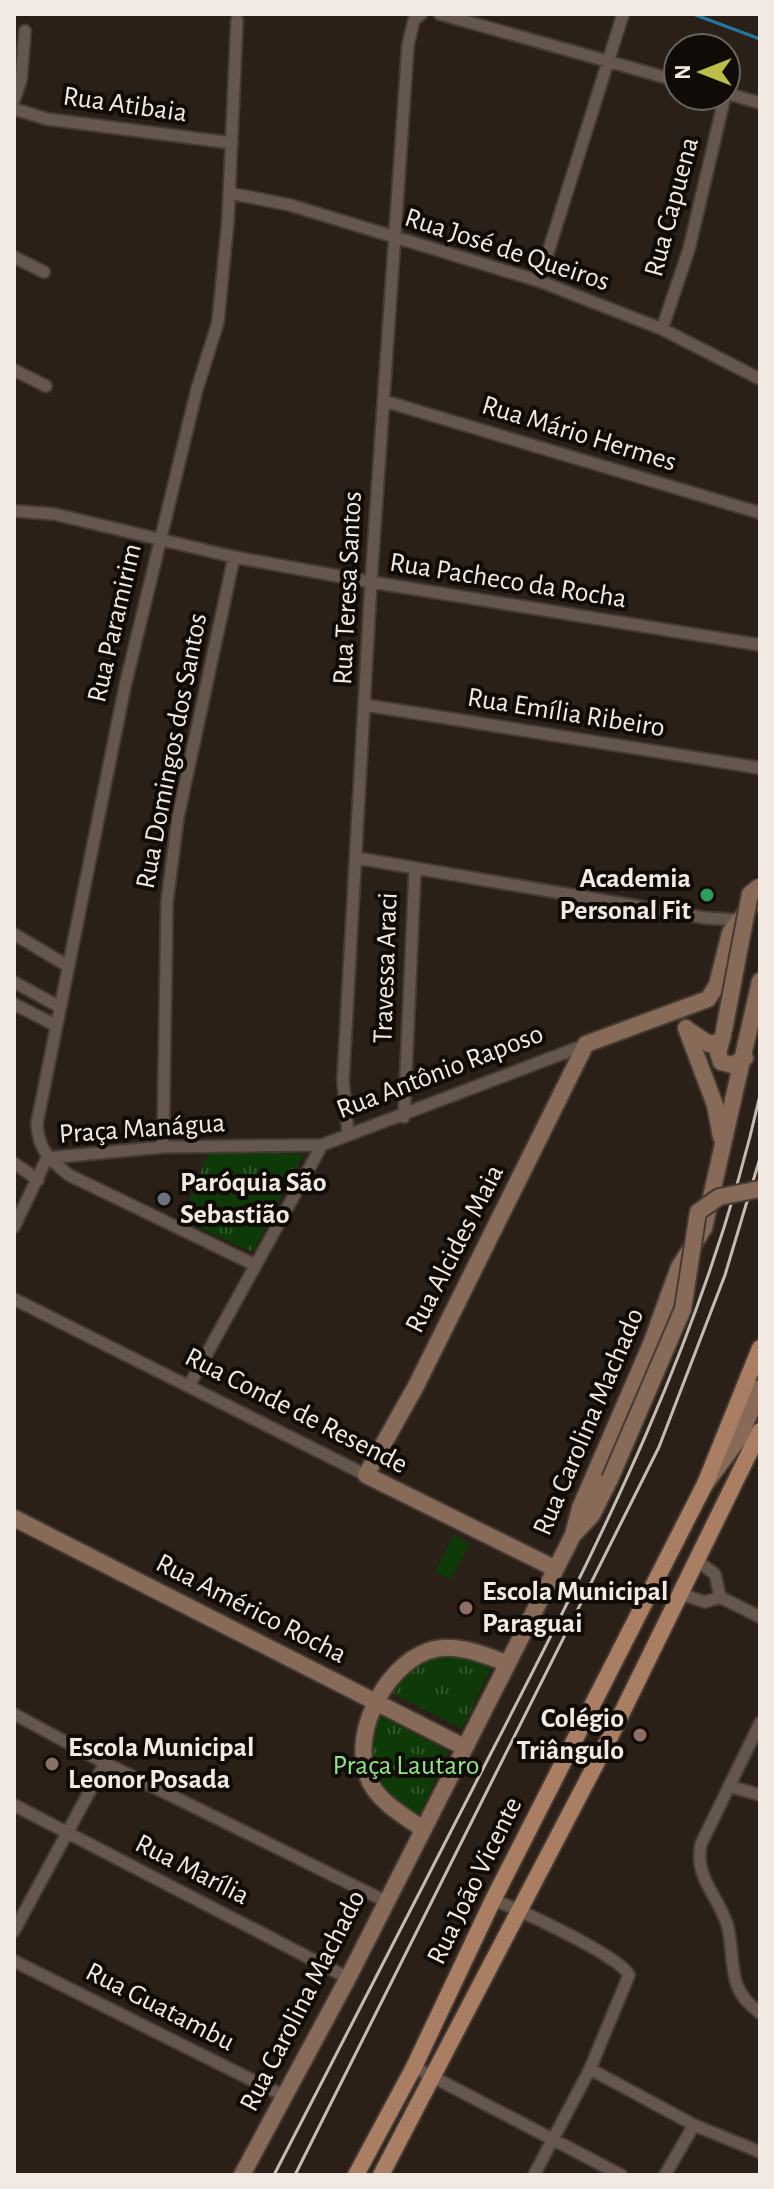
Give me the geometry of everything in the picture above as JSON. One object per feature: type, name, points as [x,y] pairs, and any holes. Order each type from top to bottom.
[{"type":"main road","points":[[745,1058],[735,1065],[723,1064],[718,1056],[745,936],[750,894],[760,886]]},
{"type":"main road","name":"Rua Antônio Raposo","points":[[586,1044],[655,1021],[711,996],[727,940],[760,893]]},
{"type":"main road","name":"Rua Carolina Machado","points":[[242,2175],[348,1978],[421,1828],[573,1535],[580,1508],[656,1333],[676,1275],[704,1228],[760,981]]},
{"type":"main road","points":[[655,1021],[676,1023],[709,1044],[722,1036]]},
{"type":"main road","points":[[686,1028],[715,1105],[722,1150]]},
{"type":"main road","name":"Rua Alcides Maia","points":[[366,1475],[416,1386],[586,1044]]},
{"type":"main road","points":[[573,1535],[592,1515],[610,1479],[683,1309],[698,1212],[719,1197],[760,1189]]},
{"type":"main road","name":"Rua João Vicente","points":[[356,2175],[414,2067],[493,1900],[705,1484],[760,1348]]},
{"type":"main road","points":[[705,1484],[740,1437],[760,1388]]},
{"type":"main road","name":"Rua João Vicente","points":[[381,2175],[431,2075],[521,1910],[760,1431]]},
{"type":"main road","name":"Rua Conde de Resende","points":[[366,1475],[554,1568]]},
{"type":"main road","name":"Rua Américo Rocha","points":[[14,1518],[464,1747]]},
{"type":"main road","points":[[421,1828],[392,1808],[370,1782],[364,1749],[366,1729],[377,1702],[406,1662],[428,1651],[459,1648],[506,1663]]},
{"type":"street","name":"Rua Teresa Santos","points":[[348,1134],[343,1080],[371,582],[408,45],[414,20],[421,14]]},
{"type":"street","points":[[440,14],[662,77]]},
{"type":"street","points":[[539,281],[623,14]]},
{"type":"street","name":"Rua Paramirim","points":[[47,1158],[38,1138],[37,1123],[66,965],[159,540],[218,322],[229,193],[237,20]]},
{"type":"street","points":[[14,100],[20,88],[25,31]]},
{"type":"street","name":"Rua Atibaia","points":[[14,109],[47,119],[232,143]]},
{"type":"street","name":"Rua Capuena","points":[[662,329],[689,249],[722,112]]},
{"type":"street","name":"Rua José de Queiros","points":[[229,193],[290,205],[539,281],[662,329],[760,379]]},
{"type":"street","points":[[14,257],[44,272]]},
{"type":"street","points":[[14,370],[46,386]]},
{"type":"street","name":"Rua Mário Hermes","points":[[384,401],[760,513]]},
{"type":"street","name":"Rua Pacheco da Rocha","points":[[14,511],[54,514],[234,557],[371,582],[760,645]]},
{"type":"street","name":"Rua Domingos dos Santos","points":[[163,1147],[167,902],[178,817],[234,557]]},
{"type":"street","name":"Rua Emília Ribeiro","points":[[365,705],[760,768]]},
{"type":"street","points":[[357,858],[706,918],[739,920]]},
{"type":"street","name":"Travessa Araci","points":[[404,1117],[415,869]]},
{"type":"street","points":[[706,918],[719,927],[727,940]]},
{"type":"street","points":[[14,934],[66,965]]},
{"type":"street","points":[[14,982],[58,1006]]},
{"type":"street","points":[[14,1004],[55,1025]]},
{"type":"street","name":"Rua Antônio Raposo","points":[[189,1386],[322,1145],[404,1117],[586,1044]]},
{"type":"street","name":"Praça Manágua","points":[[47,1158],[163,1147],[322,1145]]},
{"type":"street","points":[[14,1227],[47,1158]]},
{"type":"street","name":"Praça Manágua","points":[[47,1158],[90,1188],[255,1265]]},
{"type":"street","points":[[14,1163],[38,1180]]},
{"type":"street","name":"Rua Conde de Resende","points":[[14,1299],[366,1475]]},
{"type":"street","points":[[697,1561],[715,1574],[720,1597]]},
{"type":"street","points":[[681,1594],[705,1602],[720,1597],[760,1617]]},
{"type":"street","points":[[14,1714],[105,1763],[385,1901]]},
{"type":"street","points":[[760,1723],[701,1844],[701,1874],[728,1927],[737,1987],[749,2005],[760,2013]]},
{"type":"street","points":[[14,1931],[105,1763]]},
{"type":"street","points":[[729,1786],[756,1795],[760,1805]]},
{"type":"street","name":"Rua Marília","points":[[14,1805],[348,1978]]},
{"type":"street","points":[[493,1900],[521,1910],[620,1963],[629,1975],[590,2069],[534,2175]]},
{"type":"street","name":"Rua Guatambu","points":[[14,1961],[284,2096]]},
{"type":"street","points":[[414,2067],[621,2175]]},
{"type":"street","points":[[590,2069],[694,2125],[760,2152]]},
{"type":"street","points":[[665,2175],[694,2125]]},
{"type":"green space","points":[[209,1152],[304,1154],[253,1252],[181,1220]]},
{"type":"green space","points":[[454,1535],[470,1544],[451,1579],[435,1572]]},
{"type":"green space","points":[[441,1655],[469,1657],[491,1668],[462,1729],[393,1693],[400,1679],[411,1668]]},
{"type":"green space","name":"Praça Lautaro","points":[[381,1716],[448,1751],[422,1810],[417,1814],[390,1799],[373,1771],[370,1743],[375,1719]]},
{"type":"waterway","points":[[693,14],[760,39]]},
{"type":"railway","points":[[274,2175],[610,1515],[680,1351],[711,1268],[738,1182],[760,1095]]},
{"type":"railway","points":[[295,2175],[659,1447],[725,1275],[760,1158]]},
{"type":"place","name":"Academia Personal Fit","points":[[707,895]]},
{"type":"place","name":"Paróquia São Sebastião","points":[[164,1199]]},
{"type":"place","name":"Escola Municipal Paraguai","points":[[466,1608]]},
{"type":"place","name":"Colégio Triângulo","points":[[640,1735]]},
{"type":"place","name":"Escola Municipal Leonor Posada","points":[[52,1764]]}]
